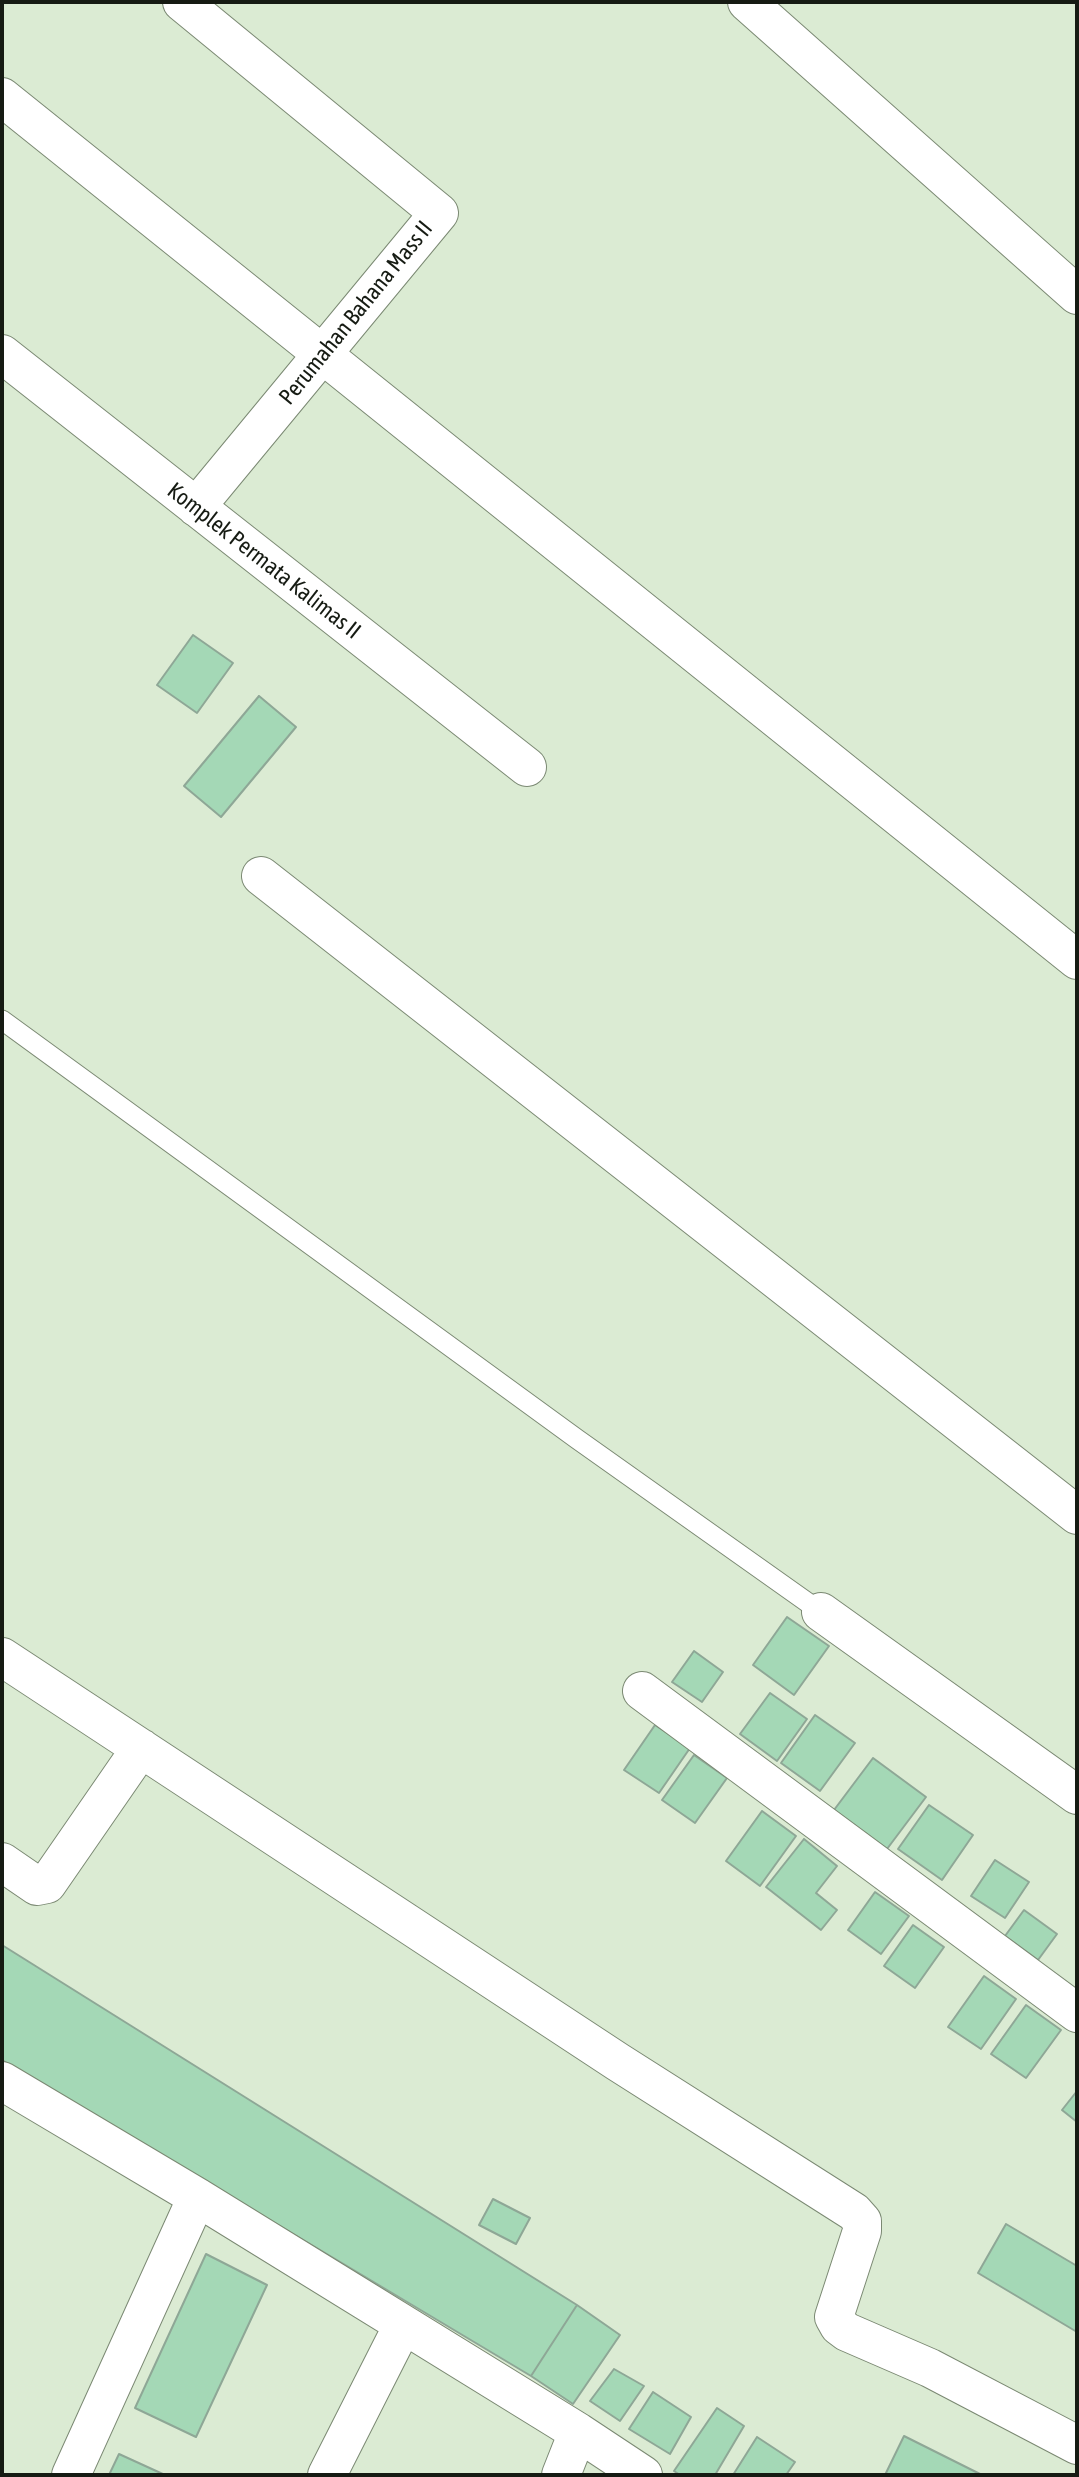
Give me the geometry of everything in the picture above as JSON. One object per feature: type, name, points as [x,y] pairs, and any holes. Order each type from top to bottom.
[{"type":"street","name":"Perumahan Bahana Mass II","points":[[183,2],[439,213],[196,507]]},
{"type":"street","points":[[747,2],[1077,295]]},
{"type":"street","points":[[2,97],[1077,960]]},
{"type":"street","name":"Komplek Permata Kalimas II","points":[[2,354],[527,767]]},
{"type":"street","points":[[261,876],[1077,1515]]},
{"type":"street","points":[[821,1612],[1077,1795]]},
{"type":"street","points":[[2,1657],[607,2055],[854,2212],[862,2221],[862,2231],[834,2317],[839,2326],[930,2368],[1077,2445]]},
{"type":"street","points":[[642,1691],[1077,2013]]},
{"type":"street","points":[[2,1862],[37,1886],[47,1884],[141,1748]]},
{"type":"street","points":[[2,2081],[197,2197],[578,2432],[643,2475]]},
{"type":"street","points":[[72,2475],[197,2197]]},
{"type":"street","points":[[327,2475],[404,2325]]},
{"type":"street","points":[[561,2475],[578,2432]]},
{"type":"lane","points":[[2,1020],[577,1439],[821,1612]]},
{"type":"building","points":[[193,635],[233,663],[197,713],[157,685]]},
{"type":"building","points":[[259,696],[296,727],[221,817],[184,786]]},
{"type":"building","points":[[787,1617],[829,1646],[794,1695],[753,1665]]},
{"type":"building","points":[[694,1651],[723,1672],[702,1702],[672,1682]]},
{"type":"building","points":[[770,1693],[807,1719],[777,1761],[740,1734]]},
{"type":"building","points":[[815,1715],[855,1743],[820,1791],[781,1763]]},
{"type":"building","points":[[655,1725],[690,1748],[659,1793],[624,1770]]},
{"type":"building","points":[[694,1755],[727,1778],[695,1823],[662,1800]]},
{"type":"building","points":[[873,1758],[926,1797],[887,1849],[834,1810]]},
{"type":"building","points":[[929,1805],[973,1835],[942,1880],[898,1849]]},
{"type":"building","points":[[762,1811],[796,1836],[760,1886],[726,1861]]},
{"type":"building","points":[[804,1839],[837,1866],[816,1893],[837,1910],[821,1930],[766,1887]]},
{"type":"building","points":[[995,1860],[1029,1882],[1005,1918],[971,1896]]},
{"type":"building","points":[[875,1892],[909,1916],[881,1954],[848,1930]]},
{"type":"building","points":[[1024,1910],[1057,1934],[1038,1960],[1005,1936]]},
{"type":"building","points":[[913,1925],[944,1947],[915,1988],[884,1966]]},
{"type":"building","points":[[2,1945],[577,2305],[531,2376],[2,2060]]},
{"type":"building","points":[[984,1976],[1016,1999],[981,2049],[948,2027]]},
{"type":"building","points":[[1026,2005],[1061,2030],[1026,2078],[991,2054]]},
{"type":"building","points":[[1077,2091],[1077,2122],[1062,2110]]},
{"type":"building","points":[[493,2199],[530,2218],[516,2244],[479,2225]]},
{"type":"building","points":[[1006,2224],[1077,2266],[1077,2332],[978,2273]]},
{"type":"building","points":[[206,2254],[267,2285],[196,2437],[135,2408]]},
{"type":"building","points":[[577,2305],[620,2335],[573,2404],[531,2376]]},
{"type":"building","points":[[614,2369],[644,2386],[620,2421],[590,2401]]},
{"type":"building","points":[[653,2392],[691,2417],[670,2454],[629,2429]]},
{"type":"building","points":[[717,2408],[744,2426],[715,2475],[680,2475],[674,2471]]},
{"type":"building","points":[[904,2436],[982,2475],[885,2475]]},
{"type":"building","points":[[757,2437],[795,2462],[786,2475],[733,2475]]},
{"type":"building","points":[[119,2454],[165,2475],[109,2475]]}]
